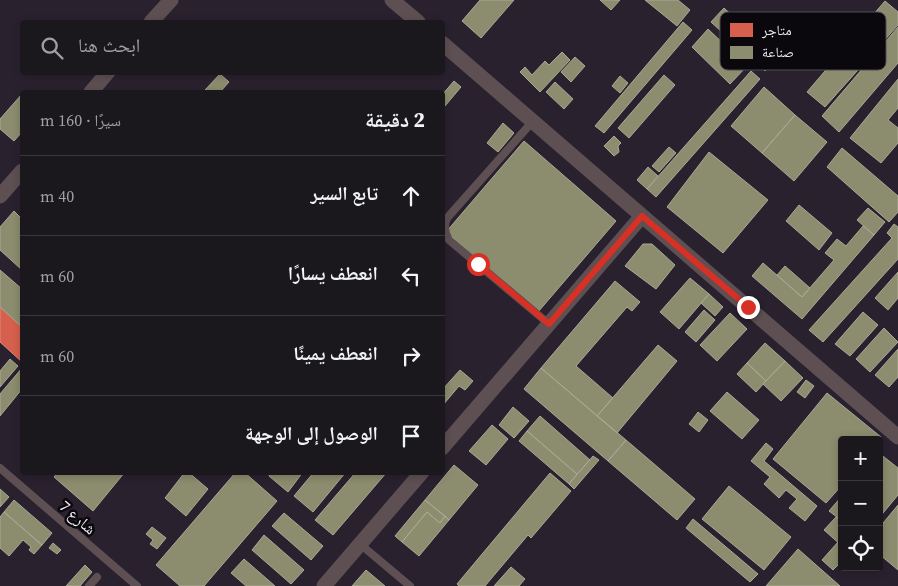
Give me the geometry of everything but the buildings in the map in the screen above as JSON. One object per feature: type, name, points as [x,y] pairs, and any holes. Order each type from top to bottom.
[{"type":"street","points":[[153,20],[171,0]]},
{"type":"street","points":[[396,1],[416,20]]},
{"type":"street","points":[[445,46],[898,437]]},
{"type":"street","points":[[92,90],[105,75]]},
{"type":"street","points":[[0,196],[20,173]]},
{"type":"street","points":[[445,445],[642,216]]},
{"type":"street","points":[[324,586],[419,475]]},
{"type":"lane","points":[[445,224],[448,217],[533,121]]},
{"type":"lane","points":[[445,233],[449,240],[549,324]]},
{"type":"lane","name":"شارع 7","points":[[0,468],[137,586]]},
{"type":"lane","points":[[360,544],[410,586]]},
{"type":"lane","points":[[89,586],[97,577]]},
{"type":"shaded area","points":[[0,0],[898,0],[898,586],[0,586]]},
{"type":"route","points":[[478,264],[549,324],[642,216],[748,307]]}]
